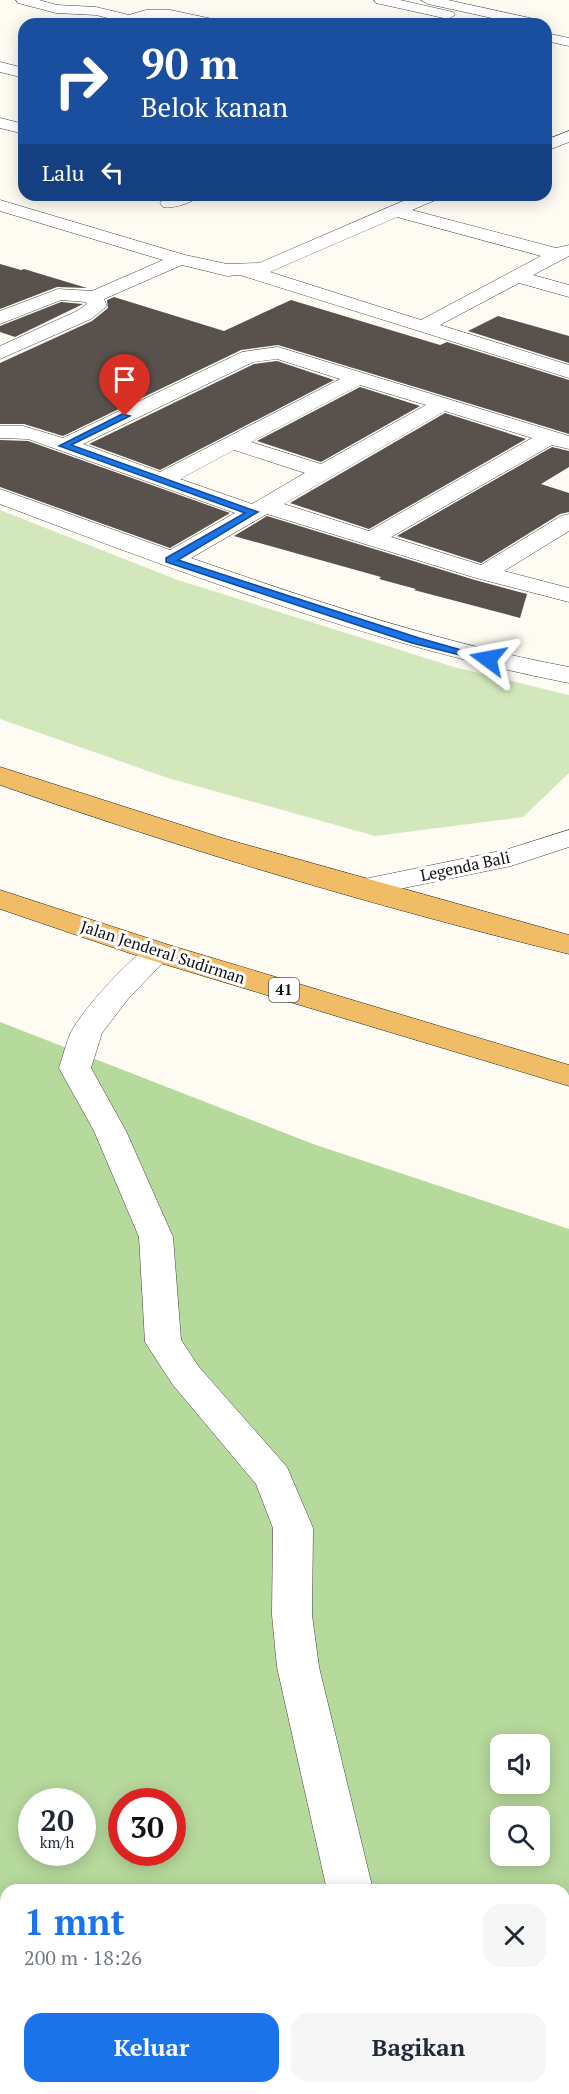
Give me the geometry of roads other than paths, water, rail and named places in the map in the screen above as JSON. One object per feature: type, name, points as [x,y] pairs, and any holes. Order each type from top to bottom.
[{"type":"highway","points":[[0,775],[82,804],[360,888],[569,945]]},
{"type":"highway","name":"Jalan Jenderal Sudirman","points":[[0,899],[158,952],[569,1076]]},
{"type":"street","points":[[23,0],[56,9],[96,11],[116,18]]},
{"type":"street","points":[[77,0],[96,11]]},
{"type":"street","points":[[381,0],[462,18]]},
{"type":"street","points":[[428,0],[511,18]]},
{"type":"street","points":[[139,18],[169,15],[185,18]]},
{"type":"street","points":[[552,27],[569,30]]},
{"type":"street","points":[[552,38],[569,42]]},
{"type":"street","points":[[0,67],[18,72]]},
{"type":"street","points":[[1,124],[18,128]]},
{"type":"street","points":[[552,143],[569,136]]},
{"type":"street","points":[[169,203],[174,201]]},
{"type":"street","points":[[0,205],[180,259],[227,270],[245,271],[262,269],[280,262],[418,201]]},
{"type":"street","points":[[395,211],[563,251]]},
{"type":"street","points":[[0,221],[21,212]]},
{"type":"street","points":[[373,221],[515,265],[569,291]]},
{"type":"street","points":[[424,326],[515,265],[563,251]]},
{"type":"street","points":[[0,318],[58,296],[70,294],[94,297],[180,259]]},
{"type":"street","points":[[245,271],[569,372]]},
{"type":"street","points":[[0,353],[84,315],[97,306],[94,297]]},
{"type":"street","points":[[63,446],[249,356],[264,353],[284,354],[560,440]]},
{"type":"street","points":[[162,480],[359,377]]},
{"type":"street","points":[[170,560],[443,404]]},
{"type":"street","points":[[0,432],[23,432],[162,480],[259,509],[373,538],[484,573],[569,595]]},
{"type":"street","points":[[373,538],[560,440]]},
{"type":"street","points":[[233,443],[323,472]]},
{"type":"street","points":[[0,496],[170,560],[416,640],[467,654],[569,675]]},
{"type":"street","points":[[484,573],[569,521]]},
{"type":"street","name":"Legenda Bali","points":[[360,888],[511,857],[569,838]]},
{"type":"street","points":[[158,952],[117,993],[87,1032],[75,1068],[110,1131],[156,1237],[163,1341],[186,1376],[273,1477],[292,1528],[292,1615],[298,1668],[349,1884]]}]
